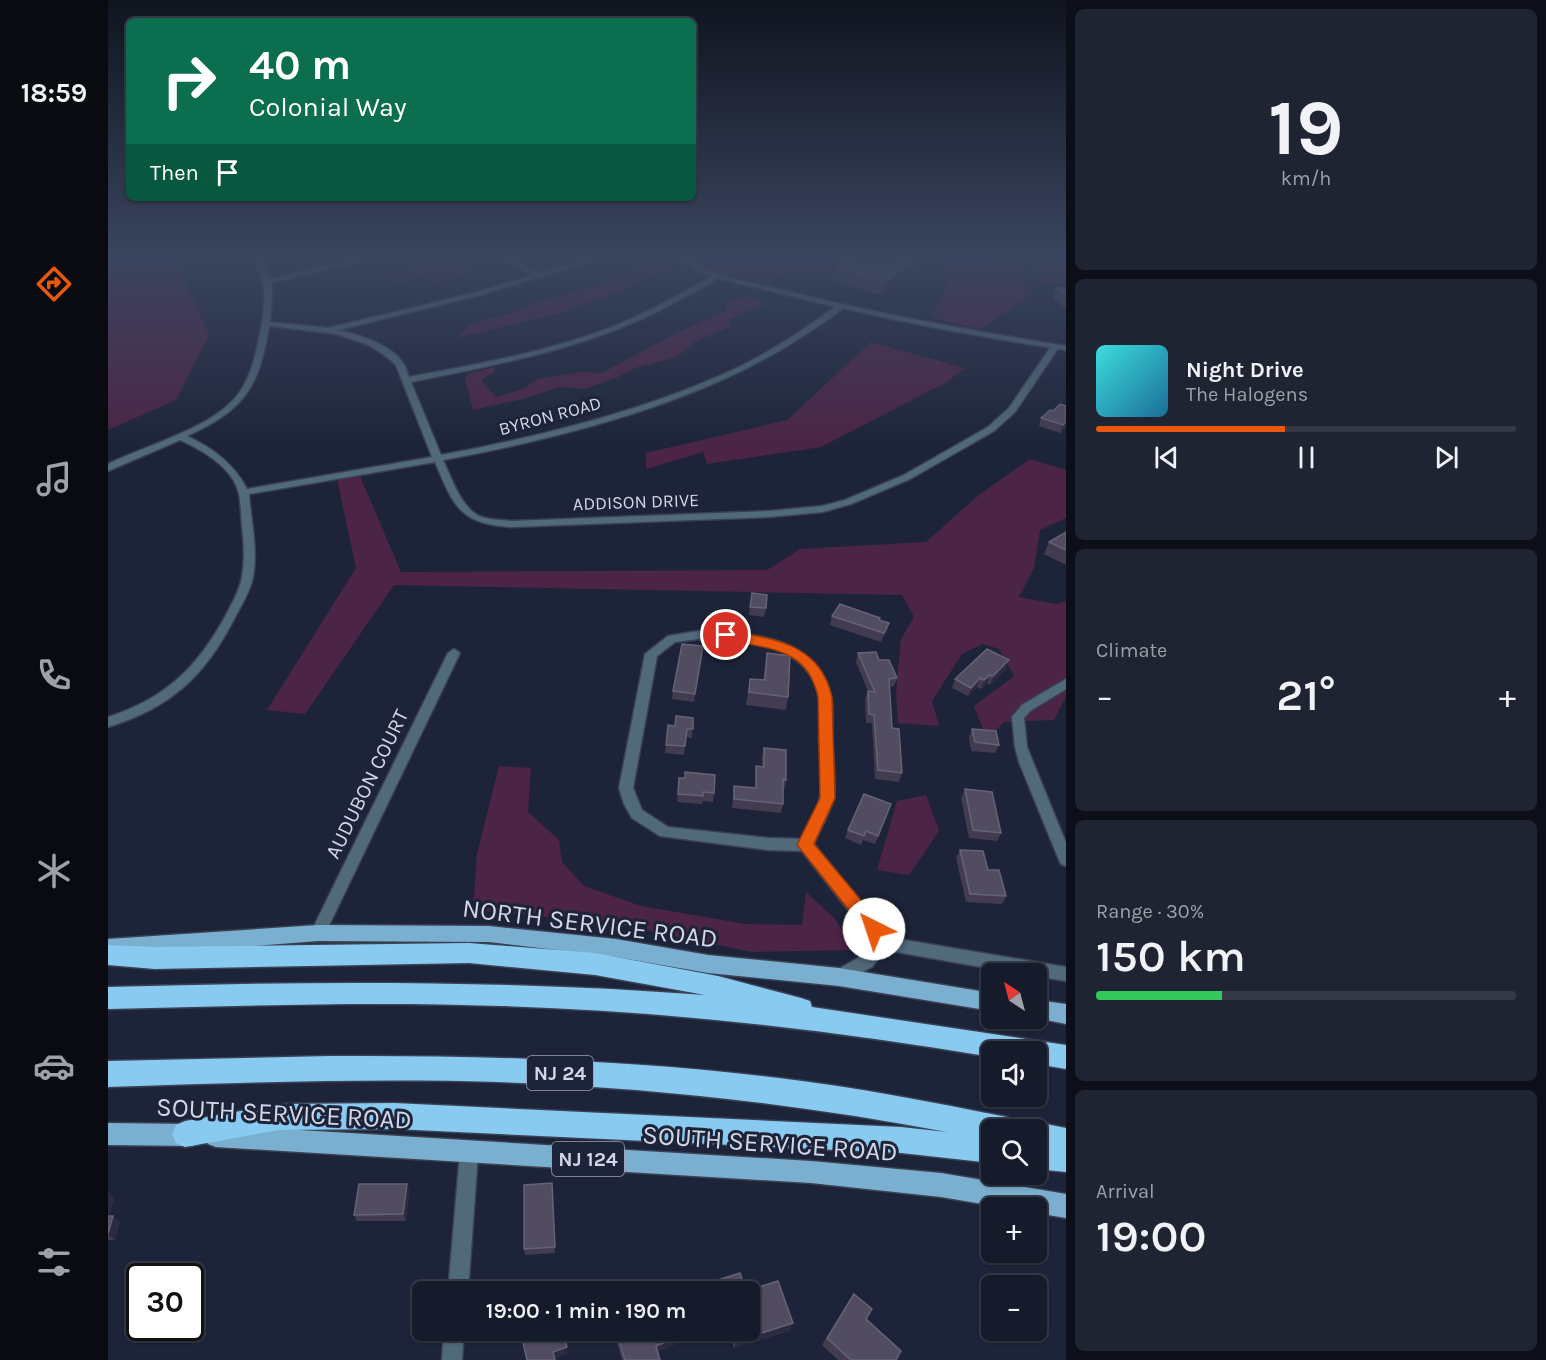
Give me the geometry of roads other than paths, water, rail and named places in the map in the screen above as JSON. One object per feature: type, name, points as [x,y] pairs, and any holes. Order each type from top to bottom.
[{"type":"highway","points":[[108,955],[155,957],[469,953],[595,964],[718,987],[863,1025]]},
{"type":"highway","points":[[108,998],[298,993],[432,993],[547,997],[722,1008],[863,1025],[981,1044]]},
{"type":"highway","points":[[1047,1054],[1066,1057]]},
{"type":"highway","name":"NJ 24","points":[[108,1074],[285,1069],[551,1072],[685,1082],[809,1095],[981,1125]]},
{"type":"highway","points":[[185,1134],[279,1117],[394,1116],[901,1140],[981,1149]]},
{"type":"highway","points":[[1047,1137],[1066,1141]]},
{"type":"highway","points":[[1047,1156],[1066,1158]]},
{"type":"main road","name":"NORTH SERVICE ROAD","points":[[108,948],[318,933],[489,934],[616,948],[708,964],[839,976],[981,1000]]},
{"type":"main road","points":[[1047,1011],[1066,1014]]},
{"type":"main road","name":"SOUTH SERVICE ROAD","points":[[108,1134],[185,1134],[811,1172],[941,1185],[1066,1206]]},
{"type":"street","points":[[331,329],[363,321]]},
{"type":"street","points":[[406,380],[513,358],[601,333],[629,321]]},
{"type":"street","name":"BYRON ROAD","points":[[244,492],[439,459],[546,437],[592,424],[687,391],[743,368],[770,354],[820,321]]},
{"type":"street","points":[[911,321],[1066,348]]},
{"type":"street","points":[[108,468],[219,418],[241,398],[247,389],[266,324]]},
{"type":"street","name":"ADDISON DRIVE","points":[[266,324],[331,329],[375,344],[390,354],[400,364],[439,459],[462,507],[471,515],[494,523],[769,514],[823,509],[867,495],[908,477],[991,429],[1012,410],[1055,346]]},
{"type":"street","points":[[108,722],[156,703],[184,682],[210,652],[242,594],[248,576],[244,492],[233,472],[223,462],[179,436]]},
{"type":"street","points":[[806,845],[827,798],[825,697],[814,669],[804,659],[782,646],[744,638],[698,635],[672,639],[663,644],[651,654],[649,660],[626,788],[637,814],[665,832],[768,844],[806,845],[882,942],[1066,974]]},
{"type":"street","name":"AUDUBON COURT","points":[[318,933],[454,653]]},
{"type":"street","points":[[1066,683],[1026,708],[1018,717],[1021,747],[1026,762],[1066,860]]},
{"type":"street","points":[[839,976],[866,962],[882,942]]},
{"type":"street","points":[[459,1281],[470,1153]]},
{"type":"street","points":[[452,1360],[453,1341]]}]
